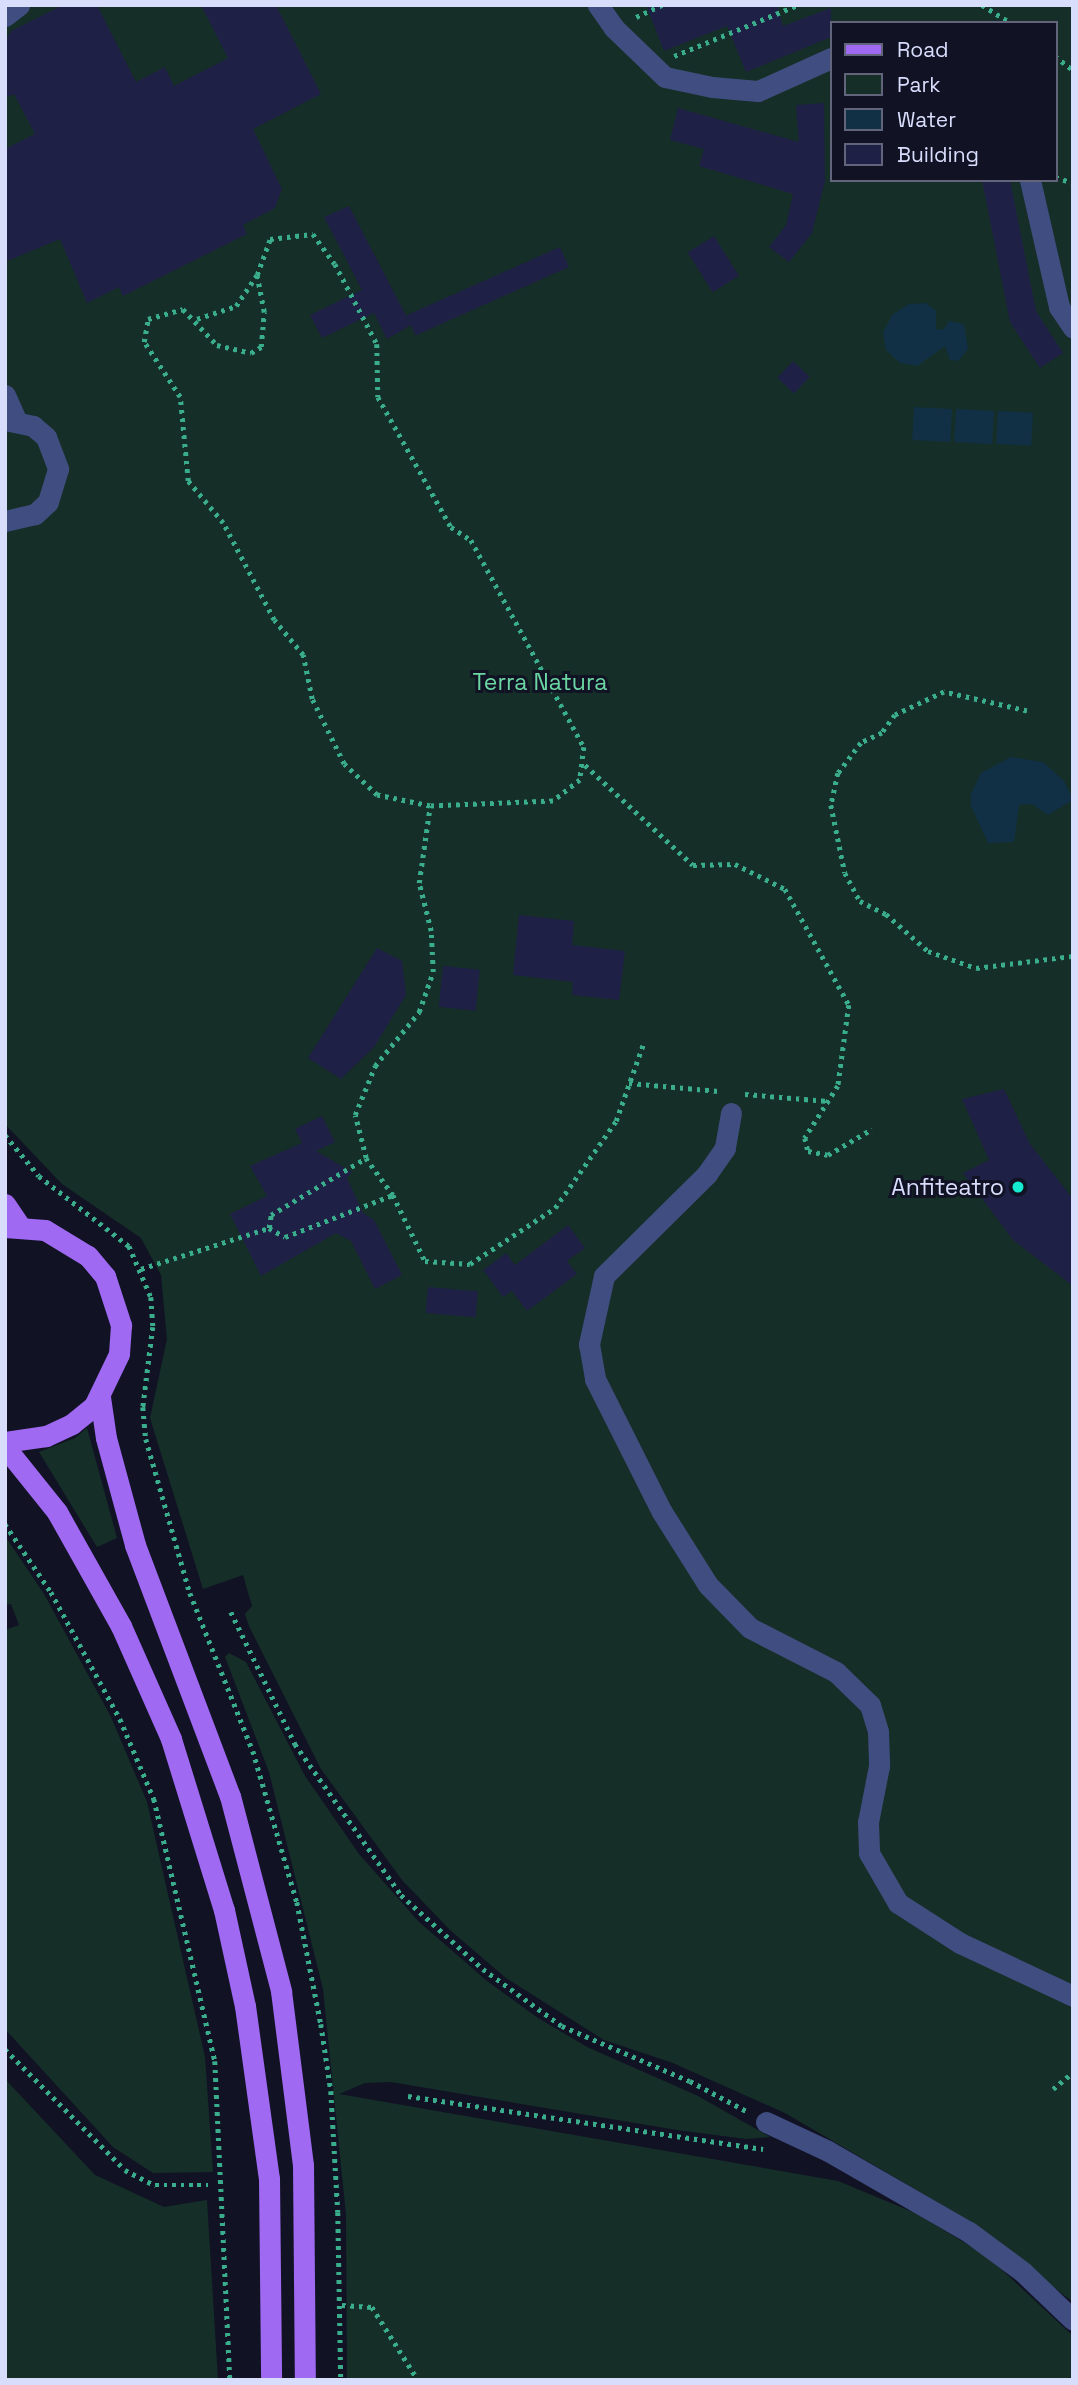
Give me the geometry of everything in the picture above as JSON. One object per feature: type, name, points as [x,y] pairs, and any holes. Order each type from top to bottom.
[{"type":"main road","points":[[5,1204],[12,1226],[68,1241],[105,1276],[116,1300],[121,1325],[120,1354],[100,1397],[72,1424],[46,1436],[5,1444],[57,1512],[121,1626],[171,1739],[225,1910],[245,2006],[269,2178],[271,2380]]},
{"type":"main road","points":[[100,1397],[106,1438],[135,1545],[230,1796],[281,1991],[303,2165],[305,2380]]},
{"type":"street","points":[[5,16],[19,5]]},
{"type":"street","points":[[598,5],[614,29],[665,77],[712,87],[758,92],[830,58]]},
{"type":"street","points":[[1030,182],[1059,307],[1073,328]]},
{"type":"street","points":[[5,395],[11,420],[46,437],[55,452],[58,469],[52,493],[50,524]]},
{"type":"street","points":[[5,521],[35,514],[52,493]]},
{"type":"street","points":[[731,1114],[725,1148],[707,1174],[604,1276],[589,1344],[595,1379],[663,1512],[708,1584],[750,1628],[836,1672],[870,1705],[878,1732],[880,1766],[868,1822],[869,1853],[898,1903],[960,1943],[1073,1996]]},
{"type":"street","points":[[766,2122],[828,2151],[969,2232],[1023,2272],[1073,2320]]},
{"type":"path","points":[[657,69],[678,53],[798,5]]},
{"type":"path","points":[[982,5],[1008,21]]},
{"type":"path","points":[[1057,58],[1073,70]]},
{"type":"path","points":[[197,320],[236,306],[257,275],[270,239],[313,234],[335,264],[377,344],[378,397],[451,527],[471,540],[583,747],[585,765],[580,780],[553,801],[430,807],[377,795],[344,764],[312,699],[303,655],[274,620],[223,523],[188,481],[180,397],[144,342],[148,319],[183,309],[197,320],[217,345],[251,353],[261,347],[264,312],[257,275]]},
{"type":"path","points":[[1027,711],[944,691],[895,715],[883,733],[861,743],[838,773],[831,804],[845,873],[860,901],[886,914],[928,951],[976,968],[1073,956]]},
{"type":"path","points":[[585,765],[693,865],[735,864],[785,889],[849,1005],[838,1086],[805,1138],[808,1151],[828,1155],[872,1129]]},
{"type":"path","points":[[430,807],[419,883],[431,931],[433,972],[419,1012],[375,1066],[355,1115],[366,1158],[393,1195],[425,1261],[470,1264],[555,1208],[616,1121],[644,1042]]},
{"type":"path","points":[[629,1083],[707,1090]]},
{"type":"path","points":[[765,1096],[828,1101]]},
{"type":"path","points":[[269,1228],[271,1215],[366,1158]]},
{"type":"path","points":[[141,1269],[269,1228],[285,1237],[393,1195]]},
{"type":"path","points":[[5,1524],[51,1592],[120,1719],[154,1798],[215,2061],[230,2380]]},
{"type":"path","points":[[231,1612],[295,1744],[401,1895],[483,1969],[562,2026],[691,2081],[766,2122]]},
{"type":"path","points":[[5,2049],[125,2171],[155,2185],[208,2185]]},
{"type":"path","points":[[1053,2088],[1073,2073]]},
{"type":"path","points":[[408,2096],[774,2149]]},
{"type":"path","points":[[342,2305],[372,2307],[418,2380]]},
{"type":"green space","name":"Terra Natura","points":[[5,5],[1073,5],[1073,2302],[954,2212],[785,2113],[673,2063],[604,2040],[506,1978],[450,1930],[402,1880],[321,1769],[249,1626],[245,1614],[252,1606],[243,1575],[203,1589],[150,1418],[167,1339],[161,1275],[141,1238],[62,1184],[5,1124]]},
{"type":"green space","points":[[87,1428],[117,1538],[97,1547],[39,1452],[75,1438]]},
{"type":"green space","points":[[5,1536],[44,1594],[111,1717],[147,1802],[205,2057],[213,2172],[153,2173],[113,2147],[5,2029],[5,1630],[19,1625],[11,1604],[5,1605]]},
{"type":"green space","points":[[229,1653],[246,1662],[305,1776],[359,1854],[419,1922],[487,1981],[538,2018],[587,2047],[696,2095],[770,2137],[746,2139],[677,2130],[391,2082],[365,2083],[339,2094],[838,2181],[915,2213],[987,2256],[1073,2336],[1073,2380],[347,2380],[346,2214],[323,1989],[269,1772],[225,1657]]},
{"type":"green space","points":[[5,2079],[95,2175],[164,2207],[207,2200],[218,2380],[5,2380]]},
{"type":"water","points":[[926,303],[936,311],[936,329],[943,330],[949,321],[964,324],[968,349],[958,361],[950,360],[945,346],[917,366],[900,363],[886,350],[883,333],[892,315],[909,304]]},
{"type":"water","points":[[914,407],[952,409],[950,442],[912,440]]},
{"type":"water","points":[[956,409],[994,411],[992,444],[954,442]]},
{"type":"water","points":[[998,411],[1033,413],[1031,446],[996,444]]},
{"type":"water","points":[[1011,757],[1043,762],[1064,781],[1073,800],[1048,815],[1032,804],[1019,805],[1014,842],[988,843],[971,806],[971,794],[981,773]]},
{"type":"building","points":[[63,5],[97,5],[136,82],[165,67],[174,86],[228,58],[201,5],[276,5],[321,94],[253,129],[282,189],[275,208],[243,225],[247,234],[123,296],[119,287],[87,303],[60,239],[5,262],[5,149],[35,134],[14,94],[5,98],[5,41],[11,31]]},
{"type":"building","points":[[646,5],[777,5],[783,26],[831,8],[830,37],[746,72],[727,26],[664,51]]},
{"type":"building","points":[[824,103],[825,181],[812,233],[789,262],[769,247],[786,225],[793,194],[699,166],[704,149],[670,140],[678,108],[799,142],[796,105]]},
{"type":"building","points":[[982,182],[1010,182],[1036,311],[1063,353],[1040,368],[1010,322]]},
{"type":"building","points":[[349,206],[411,325],[387,339],[374,313],[322,338],[310,315],[362,290],[324,217]]},
{"type":"building","points":[[714,236],[739,276],[713,292],[688,252]]},
{"type":"building","points":[[560,247],[569,267],[415,335],[407,315]]},
{"type":"building","points":[[793,361],[810,377],[794,394],[777,378]]},
{"type":"building","points":[[519,915],[574,921],[572,945],[625,951],[619,1000],[572,995],[573,982],[513,975]]},
{"type":"building","points":[[377,948],[402,961],[406,995],[374,1047],[341,1079],[308,1058]]},
{"type":"building","points":[[443,966],[480,970],[476,1011],[439,1007]]},
{"type":"building","name":"Anfiteatro","points":[[1004,1089],[1030,1144],[1073,1199],[1073,1286],[1013,1240],[963,1173],[989,1160],[962,1099]]},
{"type":"building","points":[[322,1116],[335,1142],[316,1151],[352,1172],[347,1178],[363,1213],[374,1220],[402,1275],[375,1289],[351,1241],[336,1233],[261,1276],[230,1214],[267,1196],[250,1166],[302,1143],[295,1129]]},
{"type":"building","points":[[568,1225],[585,1248],[567,1261],[577,1274],[527,1311],[512,1291],[503,1297],[483,1270],[506,1253],[515,1265]]},
{"type":"building","points":[[428,1287],[478,1291],[476,1317],[426,1313]]},
{"type":"place","name":"Anfiteatro","points":[[1018,1187]]}]
